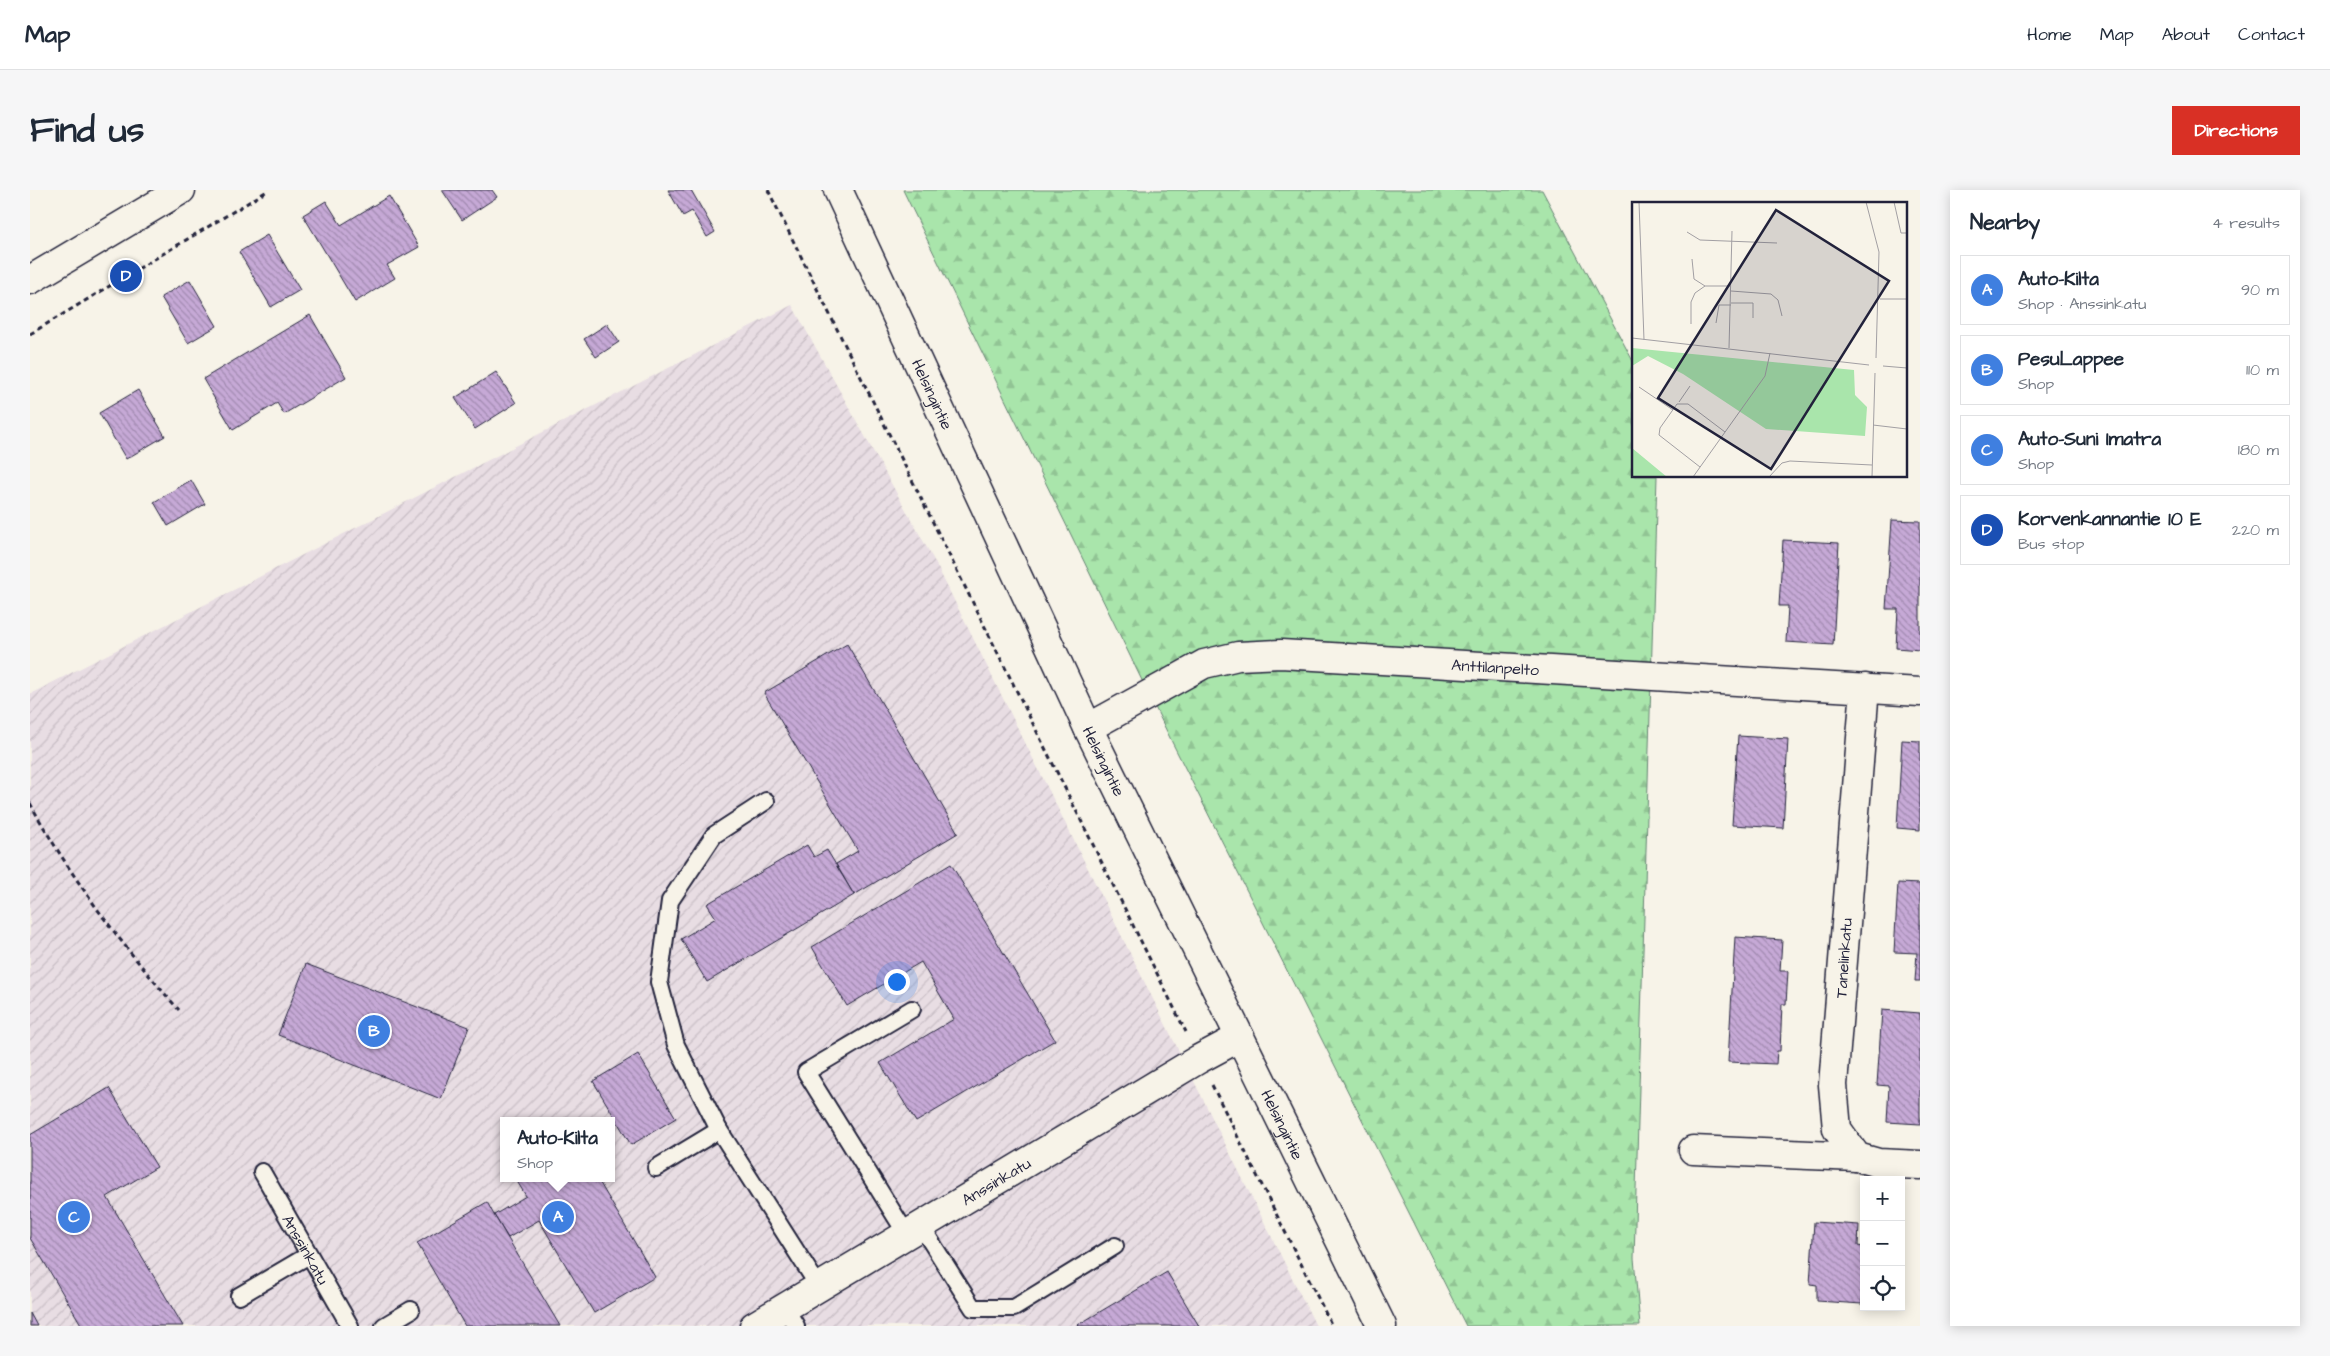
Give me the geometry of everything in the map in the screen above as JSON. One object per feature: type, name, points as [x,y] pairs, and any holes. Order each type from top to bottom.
[{"type":"street","points":[[30,280],[181,190]]},
{"type":"street","name":"Helsingintie","points":[[838,190],[1088,728],[1382,1326]]},
{"type":"street","name":"Anttilanpelto","points":[[1088,728],[1204,664],[1238,656],[1281,654],[1920,692]]},
{"type":"street","name":"Tanelinkatu","points":[[1856,1157],[1837,1129],[1834,1085],[1865,688]]},
{"type":"street","name":"Anssinkatu","points":[[754,1326],[790,1317],[819,1288],[1200,1059],[1240,1037]]},
{"type":"street","points":[[1693,1150],[1856,1157],[1878,1163],[1920,1165]]},
{"type":"lane","points":[[766,801],[714,835],[670,901],[659,982],[676,1045],[719,1130],[819,1288]]},
{"type":"lane","points":[[912,1009],[806,1072],[914,1230],[973,1308],[1014,1308],[1115,1246]]},
{"type":"lane","points":[[656,1168],[719,1130]]},
{"type":"lane","name":"Anssinkatu","points":[[262,1172],[350,1326]]},
{"type":"lane","points":[[239,1296],[309,1255]]},
{"type":"lane","points":[[384,1326],[411,1310]]},
{"type":"path","points":[[30,334],[269,190]]},
{"type":"path","points":[[768,190],[1332,1326]]},
{"type":"path","points":[[30,803],[95,905],[134,959],[179,1010]]},
{"type":"shaded area","points":[[792,305],[936,564],[1316,1326],[30,1326],[30,694]]},
{"type":"green space","points":[[903,190],[1542,190],[1632,359],[1632,478],[1657,478],[1634,1258],[1640,1326],[1466,1326],[1173,744]]},
{"type":"building","points":[[442,190],[492,190],[497,197],[462,220]]},
{"type":"building","points":[[668,190],[691,190],[715,232],[707,237],[692,211],[683,216]]},
{"type":"building","points":[[389,196],[419,247],[387,265],[395,278],[355,302],[303,215],[326,201],[341,225]]},
{"type":"building","points":[[267,235],[300,290],[271,307],[239,252]]},
{"type":"building","points":[[190,280],[217,326],[188,343],[161,297]]},
{"type":"building","points":[[310,315],[346,377],[284,414],[277,403],[233,430],[203,379]]},
{"type":"building","points":[[607,324],[619,342],[596,357],[584,339]]},
{"type":"building","points":[[496,372],[516,403],[475,429],[455,398]]},
{"type":"building","points":[[138,390],[165,436],[126,459],[99,413]]},
{"type":"building","points":[[191,480],[205,504],[168,526],[154,502]]},
{"type":"building","points":[[1892,520],[1920,521],[1920,650],[1896,648],[1898,609],[1886,609]]},
{"type":"building","points":[[1783,540],[1839,543],[1833,645],[1786,642],[1788,606],[1779,606]]},
{"type":"building","points":[[847,644],[958,833],[854,895],[836,864],[858,851],[764,693]]},
{"type":"building","points":[[1738,736],[1788,739],[1783,828],[1732,825]]},
{"type":"building","points":[[1902,740],[1920,741],[1920,830],[1897,828]]},
{"type":"building","points":[[807,845],[814,857],[827,850],[854,895],[707,982],[681,939],[716,918],[707,904]]},
{"type":"building","points":[[951,864],[1055,1040],[916,1122],[880,1063],[954,1019],[921,962],[847,1006],[812,947]]},
{"type":"building","points":[[1898,883],[1920,884],[1920,981],[1915,981],[1917,953],[1894,952]]},
{"type":"building","points":[[1735,937],[1782,940],[1780,971],[1788,971],[1786,1004],[1782,1004],[1780,1051],[1777,1051],[1776,1064],[1728,1062]]},
{"type":"building","points":[[306,964],[469,1027],[441,1099],[278,1035]]},
{"type":"building","points":[[1882,1010],[1920,1013],[1920,1124],[1887,1122],[1889,1086],[1877,1085]]},
{"type":"building","points":[[638,1054],[676,1118],[631,1145],[593,1081]]},
{"type":"building","points":[[109,1088],[157,1167],[107,1197],[183,1326],[82,1326],[30,1238],[30,1135]]},
{"type":"building","points":[[517,1182],[599,1182],[655,1277],[594,1313],[539,1220],[508,1238],[494,1215],[526,1196]]},
{"type":"building","points":[[487,1202],[560,1326],[465,1326],[417,1243]]},
{"type":"building","points":[[1814,1222],[1859,1225],[1860,1304],[1817,1301],[1817,1285],[1810,1284]]},
{"type":"building","points":[[1167,1272],[1199,1326],[1076,1326]]},
{"type":"building","points":[[30,1313],[37,1326],[30,1326]]},
{"type":"place","name":"Korvenkannantie 10 E","points":[[126,276]]},
{"type":"place","name":"PesuLappee","points":[[374,1031]]},
{"type":"place","name":"Auto-Suni Imatra","points":[[74,1217]]},
{"type":"place","name":"Auto-Kilta","points":[[558,1217]]}]
